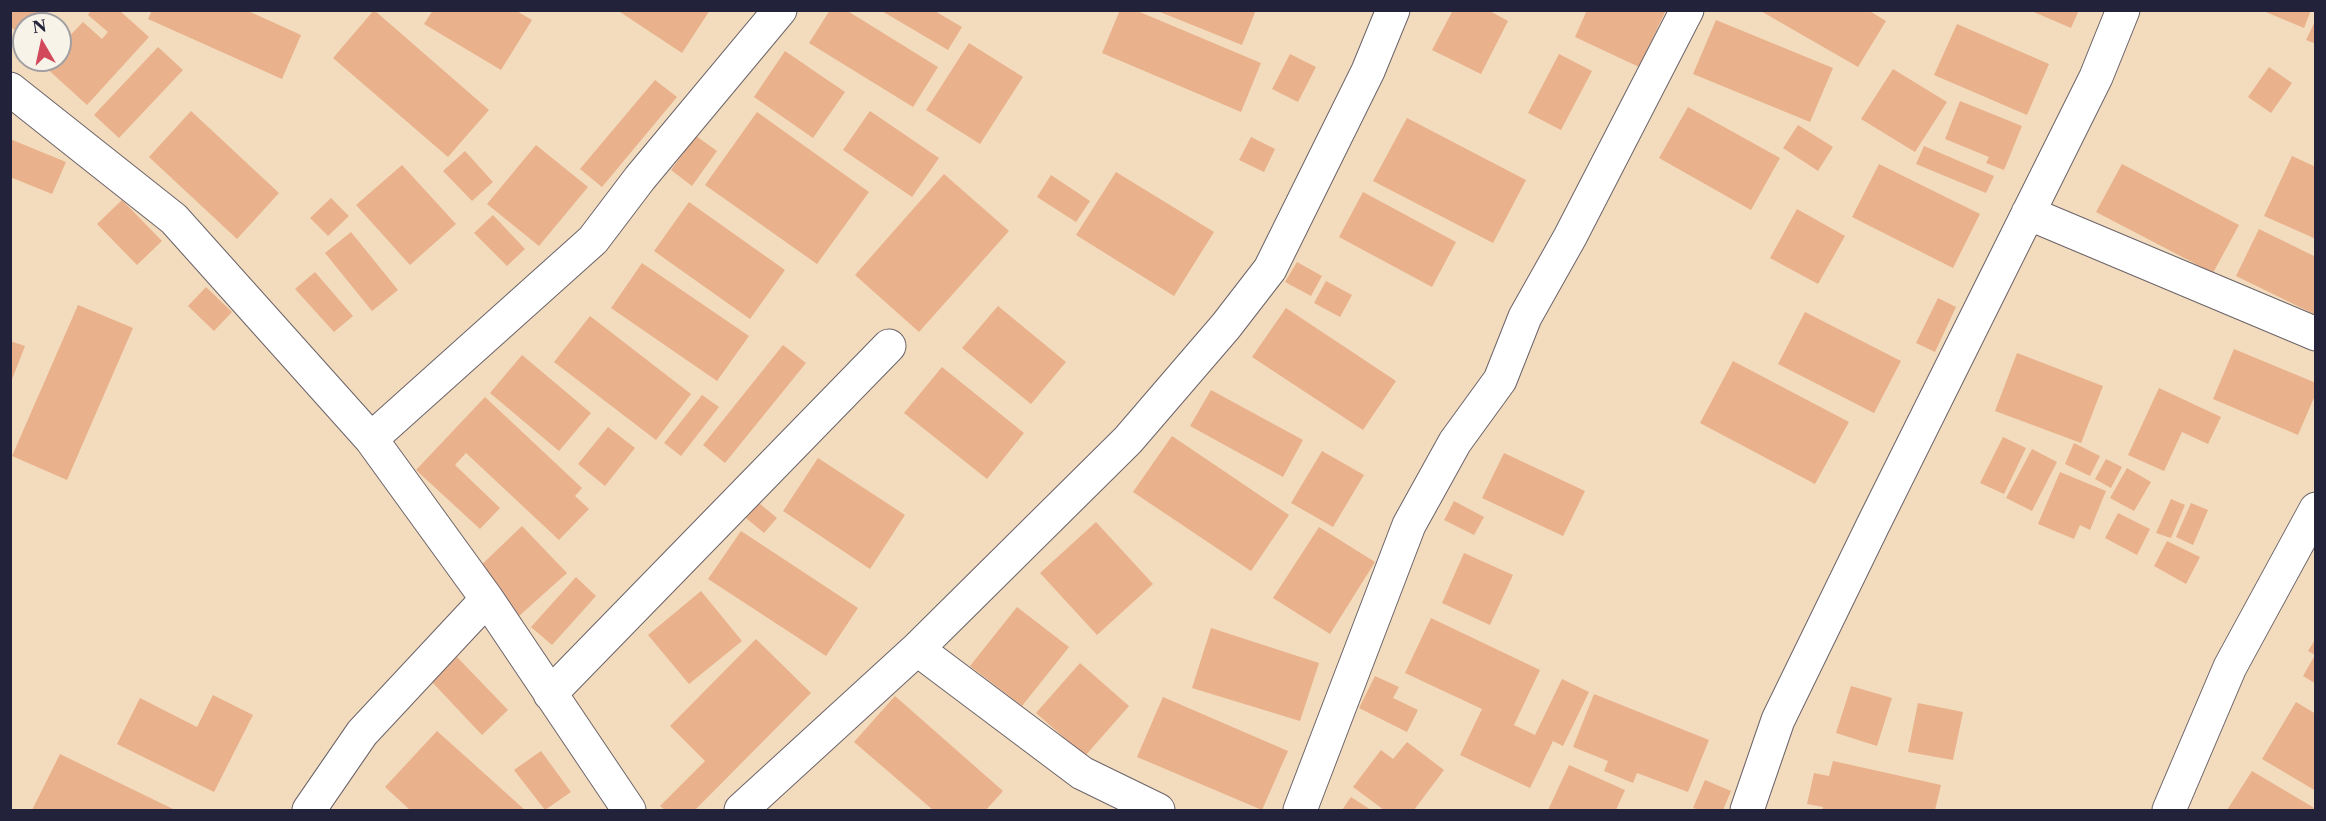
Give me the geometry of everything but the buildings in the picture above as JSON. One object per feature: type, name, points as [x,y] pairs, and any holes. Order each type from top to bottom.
[{"type":"street","points":[[371,439],[592,240],[640,178],[780,10]]},
{"type":"street","points":[[741,810],[916,649],[1128,440],[1227,326],[1270,269],[1368,71],[1393,10]]},
{"type":"street","points":[[1300,810],[1409,525],[1455,442],[1500,380],[1525,317],[1570,237],[1687,10]]},
{"type":"street","points":[[1747,810],[1779,720],[2096,76],[2123,10]]},
{"type":"street","points":[[10,89],[174,219],[371,439],[487,600],[628,810]]},
{"type":"street","points":[[2028,213],[2316,334]]},
{"type":"street","points":[[550,693],[889,346]]},
{"type":"street","points":[[2169,810],[2230,667],[2316,509]]},
{"type":"street","points":[[309,810],[362,732],[487,600]]},
{"type":"street","points":[[916,649],[1082,773],[1158,810]]}]
